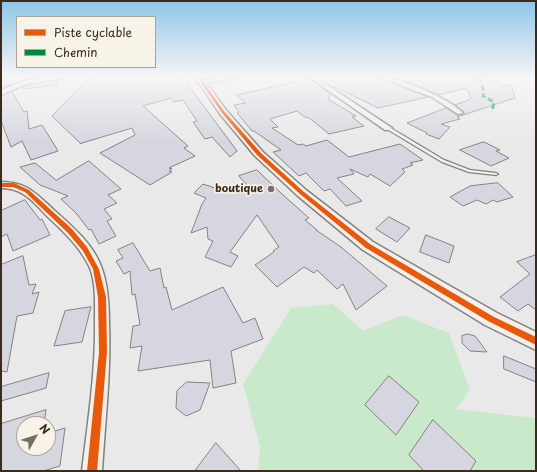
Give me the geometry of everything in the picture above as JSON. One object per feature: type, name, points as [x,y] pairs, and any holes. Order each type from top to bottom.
[{"type":"street","points":[[214,99],[259,154],[302,193],[368,246],[491,319],[536,340]]},
{"type":"street","points":[[344,99],[388,128]]},
{"type":"street","points":[[439,99],[460,113]]},
{"type":"street","points":[[1,185],[14,184],[27,191],[70,231],[85,249],[96,269],[102,297],[103,352],[92,471]]},
{"type":"lane","points":[[388,128],[443,161],[469,171],[496,174]]},
{"type":"green space","points":[[333,304],[363,331],[403,315],[449,333],[470,390],[456,409],[536,418],[536,471],[258,471],[260,447],[243,384],[291,308]]},
{"type":"building","points":[[1,99],[16,99],[24,112],[27,111],[29,129],[42,125],[58,151],[31,160],[22,141],[11,147],[1,121]]},
{"type":"building","points":[[69,99],[167,99],[143,106],[188,146],[184,148],[195,156],[169,168],[172,169],[169,171],[172,172],[150,185],[100,153],[135,135],[132,128],[81,144],[52,116]]},
{"type":"building","points":[[172,99],[198,99],[237,151],[230,157],[212,137],[205,139],[193,122],[197,121],[183,100],[174,102]]},
{"type":"building","points":[[241,99],[328,99],[356,116],[352,117],[364,126],[329,134],[308,117],[306,118],[297,111],[270,119],[278,127],[272,128],[298,145],[303,144],[306,146],[327,140],[349,157],[400,144],[423,160],[410,163],[413,165],[402,169],[405,172],[390,186],[370,174],[368,177],[350,169],[354,174],[337,178],[362,201],[346,206],[330,189],[324,191],[306,173],[299,176],[273,152],[281,150],[252,131],[237,113],[239,112],[234,105],[246,103]]},
{"type":"building","points":[[360,99],[419,99],[378,108]]},
{"type":"building","points":[[471,99],[512,99],[457,117],[460,119],[441,124],[450,127],[439,139],[426,134],[427,133],[407,123],[446,108],[457,115],[463,114],[464,112],[455,105]]},
{"type":"building","points":[[484,142],[500,150],[496,151],[509,158],[491,166],[460,150]]},
{"type":"building","points":[[89,161],[121,189],[108,195],[117,203],[104,209],[112,219],[107,221],[116,236],[99,244],[91,229],[89,230],[76,213],[61,199],[68,196],[40,185],[20,167],[35,163],[56,180]]},
{"type":"building","points":[[257,170],[309,218],[305,220],[316,230],[341,247],[387,286],[356,310],[343,284],[337,289],[317,270],[314,273],[304,267],[277,287],[255,265],[279,247],[257,215],[230,252],[238,256],[231,267],[205,257],[213,241],[208,239],[207,227],[191,233],[202,204],[206,198],[194,193],[203,184],[221,190],[224,185],[253,192],[239,176]]},
{"type":"building","points":[[498,183],[513,197],[497,202],[493,200],[486,204],[477,200],[463,206],[450,197],[470,186]]},
{"type":"building","points":[[25,200],[40,220],[42,219],[50,235],[13,251],[7,234],[1,237],[1,211]]},
{"type":"building","points":[[389,217],[410,228],[397,242],[376,229]]},
{"type":"building","points":[[426,235],[454,246],[449,263],[420,252]]},
{"type":"building","points":[[133,243],[150,271],[160,268],[164,288],[166,287],[172,310],[223,287],[243,323],[255,318],[263,339],[231,351],[236,383],[213,388],[210,360],[138,371],[142,346],[130,348],[133,326],[140,325],[135,294],[132,295],[130,271],[124,274],[116,261],[123,258],[118,250]]},
{"type":"building","points":[[536,255],[536,310],[528,304],[518,311],[500,297],[530,274],[517,262]]},
{"type":"building","points":[[23,256],[29,285],[36,284],[32,294],[39,292],[33,313],[17,316],[7,372],[1,371],[1,265]]},
{"type":"building","points":[[91,307],[82,342],[54,346],[65,311]]},
{"type":"building","points":[[468,334],[475,336],[487,352],[470,351],[462,343],[462,336]]},
{"type":"building","points":[[504,356],[536,369],[536,382],[504,369]]},
{"type":"building","points":[[49,373],[46,388],[1,401],[1,387]]},
{"type":"building","points":[[389,376],[419,402],[396,435],[365,405]]},
{"type":"building","points":[[187,382],[210,383],[200,410],[186,416],[176,408],[177,391]]},
{"type":"building","points":[[46,410],[45,416],[27,416]]},
{"type":"building","points":[[16,419],[16,456],[56,456],[56,431],[65,428],[60,466],[43,471],[1,471],[1,424]]},
{"type":"building","points":[[433,420],[476,461],[470,471],[424,471],[409,455]]},
{"type":"building","points":[[216,443],[241,471],[195,471]]},
{"type":"marked path","points":[[489,99],[494,102],[492,112]]},
{"type":"cycle path","points":[[214,99],[259,154],[302,193],[368,246],[491,319],[536,341]]},
{"type":"cycle path","points":[[1,185],[14,185],[27,191],[70,231],[85,249],[96,269],[102,297],[103,352],[92,471]]},
{"type":"place","name":"boutique","points":[[271,189]]}]
